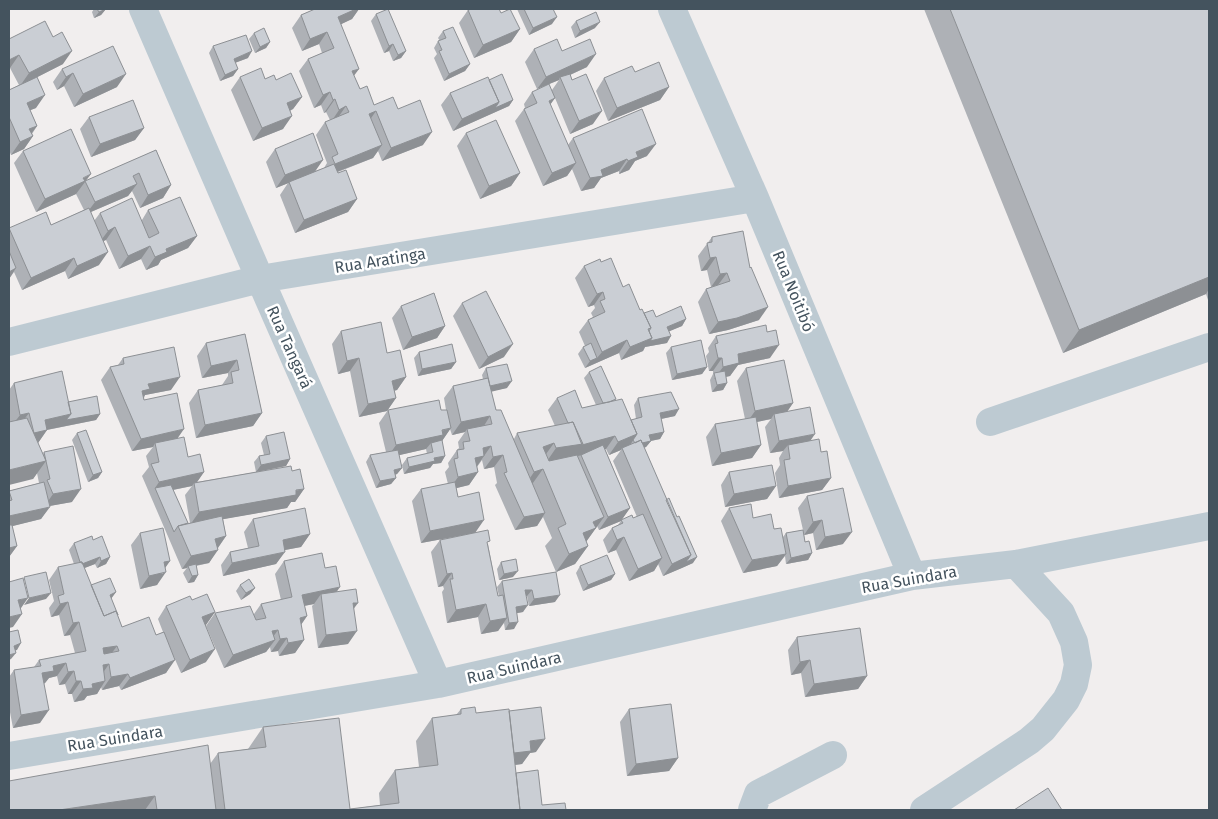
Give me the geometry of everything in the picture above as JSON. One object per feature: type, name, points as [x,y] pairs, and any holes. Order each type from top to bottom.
[{"type":"street","name":"Rua Tangará","points":[[143,9],[438,684]]},
{"type":"street","name":"Rua Noitibó","points":[[672,9],[756,198],[912,576]]},
{"type":"street","name":"Rua Aratinga","points":[[9,342],[260,279],[756,198]]},
{"type":"street","points":[[990,422],[1209,347]]},
{"type":"street","name":"Rua Suindara","points":[[9,756],[438,684],[912,576],[1016,564],[1209,526]]},
{"type":"street","points":[[924,810],[1028,741],[1055,714],[1066,700],[1074,684],[1078,665],[1074,642],[1061,613],[1016,564]]},
{"type":"street","points":[[752,810],[758,794],[832,755]]},
{"type":"building","points":[[315,9],[356,9],[338,17],[359,69],[352,71],[360,89],[367,86],[374,105],[393,97],[398,109],[420,100],[432,132],[391,148],[376,111],[369,114],[382,145],[335,164],[332,157],[338,154],[325,122],[349,112],[346,106],[339,110],[330,92],[323,95],[308,59],[334,48],[327,32],[310,39],[301,15]]},
{"type":"building","points":[[388,9],[406,51],[398,55],[393,44],[389,46],[376,14]]},
{"type":"building","points":[[499,9],[501,13],[510,9],[520,29],[483,45],[468,10]]},
{"type":"building","points":[[524,9],[553,9],[557,17],[533,28]]},
{"type":"building","points":[[950,9],[1209,9],[1209,277],[1079,330]]},
{"type":"building","points":[[596,12],[600,22],[580,31],[576,21]]},
{"type":"building","points":[[45,21],[53,37],[62,32],[72,51],[29,73],[19,55],[9,60],[9,39]]},
{"type":"building","points":[[453,27],[470,64],[449,74],[439,51],[442,50],[438,41],[446,38],[443,31]]},
{"type":"building","points":[[264,28],[270,42],[260,47],[254,33]]},
{"type":"building","points":[[246,35],[252,51],[234,59],[238,69],[225,75],[213,46]]},
{"type":"building","points":[[557,39],[562,51],[590,39],[596,54],[546,77],[534,49]]},
{"type":"building","points":[[113,46],[126,74],[83,94],[73,73],[66,77],[62,69]]},
{"type":"building","points":[[659,62],[669,87],[617,108],[604,78],[632,66],[635,72]]},
{"type":"building","points":[[261,68],[265,79],[274,75],[276,80],[291,73],[302,97],[287,103],[292,116],[262,128],[240,77]]},
{"type":"building","points":[[502,74],[513,100],[495,108],[499,102],[489,80]]},
{"type":"building","points":[[570,74],[572,80],[586,74],[602,111],[579,121],[560,77]]},
{"type":"building","points":[[37,77],[45,95],[27,103],[37,126],[29,129],[33,136],[20,142],[9,117],[9,90]]},
{"type":"building","points":[[488,77],[499,102],[462,119],[450,93]]},
{"type":"building","points":[[549,84],[555,98],[549,101],[576,163],[552,173],[524,109],[537,103],[532,92]]},
{"type":"building","points":[[133,100],[144,128],[100,144],[89,117]]},
{"type":"building","points":[[642,109],[656,144],[636,152],[638,157],[628,161],[627,159],[601,170],[603,176],[590,178],[573,138]]},
{"type":"building","points":[[496,120],[520,173],[489,186],[466,133]]},
{"type":"building","points":[[71,129],[91,174],[83,178],[85,181],[45,199],[23,151]]},
{"type":"building","points":[[313,133],[323,160],[285,175],[275,149]]},
{"type":"building","points":[[156,150],[171,185],[148,195],[139,173],[133,176],[137,184],[95,202],[85,181]]},
{"type":"building","points":[[334,164],[338,173],[346,170],[357,199],[304,220],[289,182]]},
{"type":"building","points":[[180,197],[197,236],[166,249],[167,252],[155,257],[150,246],[128,256],[115,227],[108,231],[100,213],[132,198],[149,238],[159,233],[148,210]]},
{"type":"building","points":[[89,208],[108,252],[77,266],[74,258],[31,278],[9,228],[46,212],[51,225]]},
{"type":"building","points":[[743,231],[750,268],[768,307],[737,318],[718,322],[706,289],[730,281],[727,273],[720,274],[716,257],[710,258],[707,243],[712,242],[712,237]]},
{"type":"building","points":[[9,251],[16,268],[9,272]]},
{"type":"building","points":[[611,258],[623,287],[629,284],[640,310],[642,309],[651,328],[648,329],[652,338],[630,347],[627,340],[602,352],[588,320],[605,312],[600,301],[605,299],[603,292],[597,294],[584,266],[600,259],[601,262]]},
{"type":"building","points":[[486,291],[513,344],[488,357],[462,303]]},
{"type":"building","points":[[434,293],[445,326],[412,337],[401,306]]},
{"type":"building","points":[[681,306],[686,319],[667,327],[671,336],[650,341],[652,338],[649,331],[651,328],[644,313],[653,310],[656,317]]},
{"type":"building","points":[[381,322],[387,353],[400,350],[406,377],[392,381],[396,398],[368,404],[359,358],[347,361],[341,331]]},
{"type":"building","points":[[766,325],[767,332],[776,330],[779,345],[738,354],[739,363],[723,367],[722,358],[718,358],[715,344],[718,343],[716,336]]},
{"type":"building","points":[[245,334],[262,413],[205,425],[198,390],[233,383],[231,372],[239,370],[237,360],[211,366],[206,343]]},
{"type":"building","points":[[701,340],[707,367],[677,374],[671,347]]},
{"type":"building","points":[[591,343],[597,358],[590,361],[583,347]]},
{"type":"building","points":[[452,344],[456,362],[422,369],[419,352]]},
{"type":"building","points":[[174,347],[180,377],[148,384],[150,389],[142,391],[144,400],[177,393],[184,429],[141,439],[110,367],[124,364],[123,358]]},
{"type":"building","points":[[784,360],[793,403],[755,411],[746,368]]},
{"type":"building","points":[[507,364],[512,381],[490,386],[486,368]]},
{"type":"building","points":[[601,366],[616,399],[603,403],[589,372]]},
{"type":"building","points":[[62,371],[71,414],[45,420],[47,430],[34,433],[29,413],[20,415],[14,383]]},
{"type":"building","points":[[725,371],[727,383],[717,385],[714,373]]},
{"type":"building","points":[[488,378],[496,410],[501,410],[545,513],[524,517],[504,473],[507,472],[503,455],[493,457],[491,446],[483,448],[484,456],[475,458],[478,472],[458,477],[454,459],[458,458],[457,450],[464,449],[463,442],[470,441],[467,429],[492,424],[490,416],[461,422],[453,386]]},
{"type":"building","points":[[575,390],[582,408],[622,399],[637,434],[618,442],[615,436],[582,445],[573,422],[568,423],[557,398]]},
{"type":"building","points":[[671,392],[679,409],[660,413],[664,432],[649,435],[651,441],[642,443],[641,440],[635,443],[633,440],[637,434],[631,420],[642,417],[638,398]]},
{"type":"building","points":[[97,396],[100,414],[66,420],[71,414],[68,402]]},
{"type":"building","points":[[439,400],[441,410],[447,410],[451,428],[442,430],[443,435],[396,445],[388,410]]},
{"type":"building","points":[[810,407],[815,434],[779,441],[774,414]]},
{"type":"building","points":[[756,417],[761,445],[721,453],[715,424]]},
{"type":"building","points":[[27,418],[46,461],[9,470],[9,422]]},
{"type":"building","points":[[573,422],[583,444],[556,448],[554,443],[543,447],[549,461],[577,455],[604,517],[593,522],[596,528],[583,533],[588,546],[569,554],[558,528],[566,524],[543,469],[534,472],[517,433]]},
{"type":"building","points":[[86,430],[102,472],[93,475],[77,433]]},
{"type":"building","points":[[284,432],[290,459],[261,465],[259,456],[270,454],[266,436]]},
{"type":"building","points":[[184,437],[188,457],[200,454],[204,472],[159,482],[151,464],[159,462],[155,443]]},
{"type":"building","points":[[819,439],[821,452],[827,451],[831,478],[788,486],[784,460],[790,459],[788,445]]},
{"type":"building","points":[[442,440],[445,456],[434,458],[435,461],[409,467],[407,458],[433,452],[431,443]]},
{"type":"building","points":[[641,440],[691,555],[672,564],[622,448]]},
{"type":"building","points":[[603,445],[630,508],[608,517],[581,455]]},
{"type":"building","points":[[73,446],[81,489],[53,494],[47,480],[50,479],[44,452]]},
{"type":"building","points":[[398,450],[402,468],[394,470],[396,478],[380,481],[370,455]]},
{"type":"building","points":[[772,465],[776,486],[734,494],[729,472]]},
{"type":"building","points":[[291,466],[292,471],[300,469],[304,489],[296,490],[296,495],[199,512],[194,483]]},
{"type":"building","points":[[44,482],[50,507],[9,516],[9,501],[12,500],[9,491]]},
{"type":"building","points":[[455,482],[458,497],[479,492],[484,520],[430,531],[421,489]]},
{"type":"building","points":[[171,485],[188,523],[178,526],[174,532],[155,488]]},
{"type":"building","points":[[843,488],[852,532],[825,537],[822,520],[813,522],[807,496]]},
{"type":"building","points":[[669,498],[697,557],[686,562],[691,555],[666,500]]},
{"type":"building","points":[[751,504],[753,518],[771,514],[774,529],[781,528],[786,554],[752,560],[729,508]]},
{"type":"building","points":[[305,508],[310,534],[283,540],[285,552],[232,563],[230,552],[259,546],[253,519]]},
{"type":"building","points":[[643,514],[662,558],[638,569],[624,537],[617,540],[612,528],[623,523],[621,520],[632,515],[633,518]]},
{"type":"building","points":[[222,516],[226,536],[215,539],[218,550],[191,556],[178,526]]},
{"type":"building","points":[[9,525],[12,525],[17,546],[9,548]]},
{"type":"building","points":[[163,528],[170,561],[164,562],[166,572],[149,576],[140,533]]},
{"type":"building","points":[[488,530],[490,541],[487,542],[498,596],[503,595],[507,618],[490,621],[486,604],[456,610],[450,579],[453,579],[452,573],[447,574],[440,540]]},
{"type":"building","points":[[803,530],[805,542],[809,541],[812,553],[791,558],[786,533]]},
{"type":"building","points":[[92,536],[93,540],[102,536],[110,557],[101,561],[100,557],[82,564],[74,543]]},
{"type":"building","points":[[322,553],[325,568],[336,566],[340,587],[302,595],[307,616],[300,618],[304,640],[288,643],[287,638],[280,639],[278,630],[272,631],[275,640],[233,655],[215,613],[250,606],[256,620],[266,618],[261,604],[292,597],[284,561]]},
{"type":"building","points":[[607,555],[615,574],[588,585],[580,566]]},
{"type":"building","points":[[516,559],[518,571],[504,574],[501,562]]},
{"type":"building","points":[[82,562],[104,616],[116,611],[122,627],[149,617],[156,635],[164,632],[175,660],[130,678],[128,674],[111,677],[109,664],[103,665],[105,681],[92,684],[93,688],[83,689],[81,681],[76,681],[74,671],[68,672],[66,663],[53,666],[54,671],[42,673],[49,710],[21,715],[14,670],[41,666],[39,660],[86,651],[79,622],[73,623],[68,602],[60,604],[58,596],[64,594],[58,567]],"holes":[[[117,646],[119,651],[104,654],[103,648]]]},
{"type":"building","points":[[196,564],[198,575],[192,576],[188,566]]},
{"type":"building","points":[[46,572],[51,593],[29,598],[24,577]]},
{"type":"building","points":[[556,572],[560,595],[534,599],[532,590],[525,590],[528,605],[516,607],[518,622],[509,623],[502,581]]},
{"type":"building","points":[[23,578],[28,598],[18,600],[22,614],[9,617],[9,582]]},
{"type":"building","points":[[110,578],[116,592],[110,595],[118,615],[116,611],[104,616],[91,585]]},
{"type":"building","points":[[249,579],[255,588],[246,593],[240,585]]},
{"type":"building","points":[[356,589],[358,603],[353,603],[357,631],[326,635],[321,594]]},
{"type":"building","points":[[207,594],[215,612],[202,617],[215,649],[190,660],[166,606],[190,596],[192,600]]},
{"type":"building","points":[[860,628],[867,676],[814,684],[810,660],[800,662],[797,637]]},
{"type":"building","points":[[18,630],[21,643],[14,646],[16,653],[9,655],[9,632]]},
{"type":"building","points":[[671,704],[678,758],[636,764],[629,709]]},
{"type":"building","points":[[475,707],[476,713],[509,709],[520,810],[225,810],[218,753],[266,747],[263,727],[339,718],[350,809],[399,803],[395,770],[438,765],[432,718],[461,714],[461,709]]},
{"type":"building","points":[[541,707],[545,739],[530,741],[531,751],[514,753],[509,711]]},
{"type":"building","points":[[208,745],[216,810],[157,810],[155,796],[59,810],[9,810],[9,781]]},
{"type":"building","points":[[538,770],[542,805],[565,803],[566,810],[520,810],[516,773]]},
{"type":"building","points":[[1048,788],[1062,810],[1014,810]]}]
